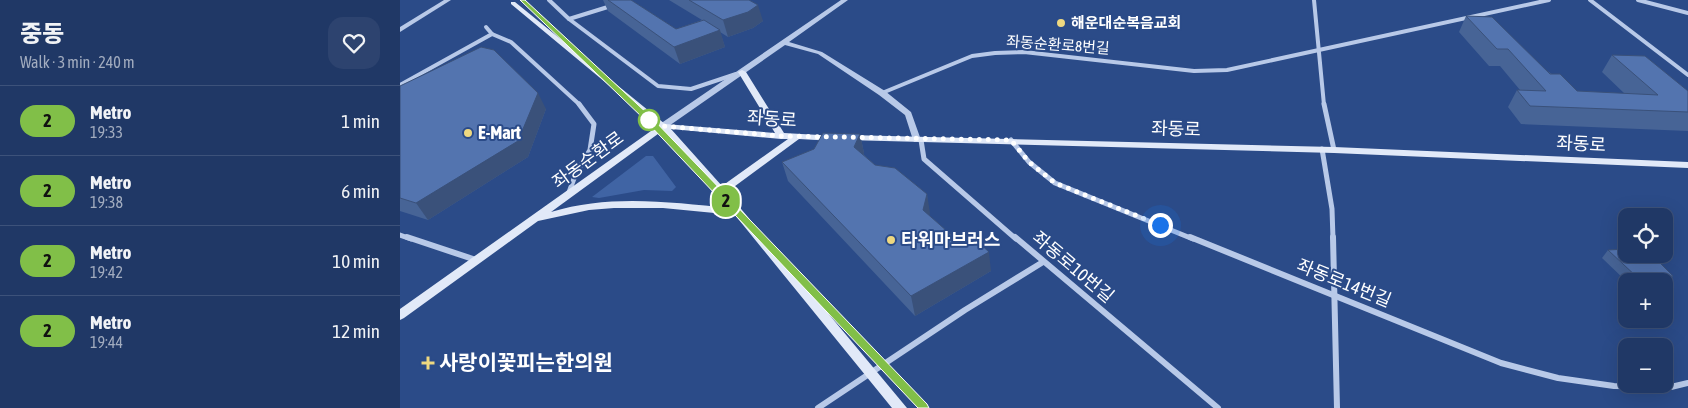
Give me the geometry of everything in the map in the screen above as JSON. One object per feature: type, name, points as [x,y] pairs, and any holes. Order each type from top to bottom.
[{"type":"main road","points":[[513,3],[663,126],[721,191],[900,408]]},
{"type":"main road","points":[[742,72],[781,136]]},
{"type":"main road","name":"좌동로","points":[[663,126],[796,137],[1011,140],[1322,149],[1688,165]]},
{"type":"main road","name":"좌동순환로","points":[[400,315],[663,126]]},
{"type":"main road","points":[[721,191],[796,137]]},
{"type":"main road","points":[[528,223],[563,210],[607,203],[738,212]]},
{"type":"street","points":[[400,30],[448,0]]},
{"type":"street","points":[[549,0],[569,19],[658,86],[691,89],[742,72]]},
{"type":"street","name":"좌동순환로","points":[[663,126],[846,0]]},
{"type":"street","points":[[1314,0],[1324,114],[1334,150]]},
{"type":"street","name":"좌동순환로8번길","points":[[882,94],[972,56],[1024,52],[1194,71],[1227,70],[1548,0]]},
{"type":"street","points":[[1590,0],[1688,75]]},
{"type":"street","points":[[1638,0],[1688,13]]},
{"type":"street","points":[[569,19],[613,5]]},
{"type":"street","points":[[486,27],[492,34],[511,42],[579,104],[594,124],[590,150],[576,172],[568,195]]},
{"type":"street","points":[[400,85],[492,34]]},
{"type":"street","points":[[786,43],[820,53],[882,94],[908,114],[919,140]]},
{"type":"street","name":"좌동로10번길","points":[[919,140],[924,159],[1043,262],[1218,408]]},
{"type":"street","name":"좌동로14번길","points":[[1011,140],[1029,162],[1055,183],[1501,364],[1570,382],[1631,388],[1680,386],[1688,383]]},
{"type":"street","points":[[1322,149],[1332,209],[1337,408]]},
{"type":"street","points":[[400,235],[476,260]]},
{"type":"street","points":[[818,408],[965,310],[1043,262]]},
{"type":"shaded area","points":[[646,156],[653,156],[676,187],[672,191],[644,190],[599,198],[592,197]]},
{"type":"building","points":[[608,0],[631,0],[676,29],[704,20],[720,30],[674,47]]},
{"type":"building","points":[[689,0],[749,0],[758,5],[748,12],[723,20]]},
{"type":"building","points":[[1466,16],[1492,17],[1550,74],[1560,74],[1577,91],[1658,95],[1612,55],[1645,56],[1688,91],[1688,112],[1530,106],[1517,90],[1546,91],[1508,49],[1497,49]]},
{"type":"building","name":"E-Mart","points":[[481,47],[494,50],[538,93],[518,141],[416,203],[400,198],[400,86]]},
{"type":"building","name":"타워마브러스","points":[[823,133],[860,134],[854,147],[875,165],[895,168],[927,194],[923,210],[956,239],[967,232],[989,252],[911,296],[782,162],[814,149]]},
{"type":"building","points":[[1618,249],[1618,259],[1608,250]]},
{"type":"building","points":[[1622,263],[1660,263],[1670,273],[1633,273]]},
{"type":"metro line","name":"2","points":[[523,0],[647,118],[922,408]]},
{"type":"place","name":"해운대순복음교회","points":[[1061,23]]},
{"type":"place","name":"E-Mart","points":[[468,133]]},
{"type":"place","name":"타워마브러스","points":[[891,240]]},
{"type":"place","name":"사랑이꽃피는한의원","points":[[428,363]]},
{"type":"route","points":[[649,120],[648,114],[663,126],[781,136],[917,140],[1011,140],[1029,162],[1055,183],[1160,225]]}]
